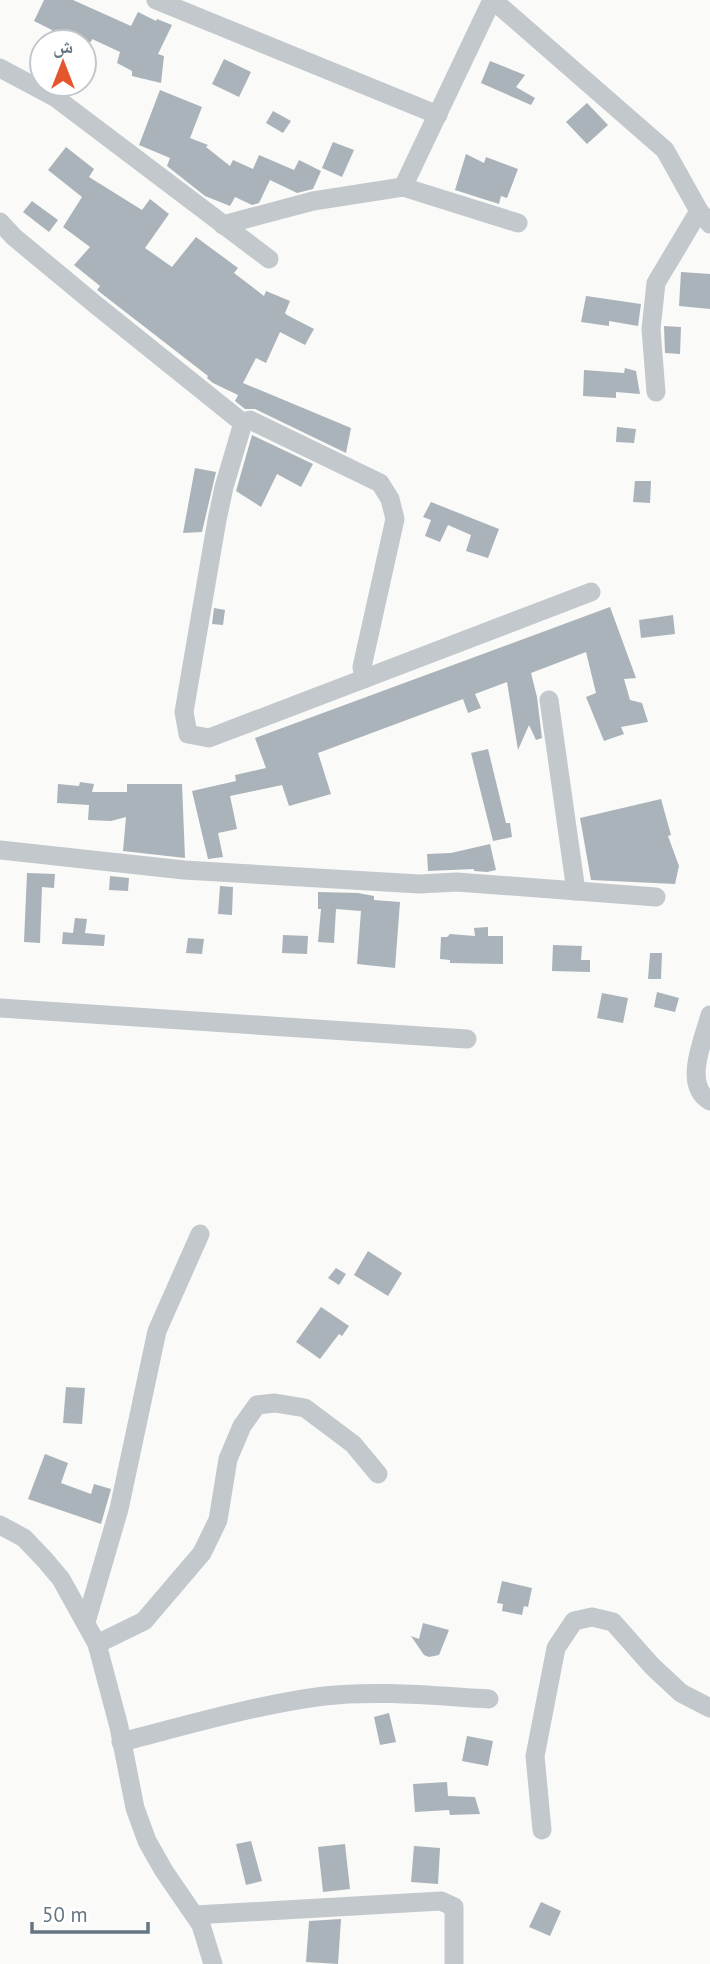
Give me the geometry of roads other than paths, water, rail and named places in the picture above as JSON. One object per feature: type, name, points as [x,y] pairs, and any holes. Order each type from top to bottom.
[{"type":"street","points":[[156,0],[438,115]]},
{"type":"street","points":[[403,187],[493,0],[665,150],[705,218],[656,283],[651,329],[656,392]]},
{"type":"street","points":[[0,68],[55,98],[269,259]]},
{"type":"street","points":[[223,225],[313,201],[403,187],[518,223]]},
{"type":"street","points":[[0,222],[14,237],[96,305],[243,423]]},
{"type":"street","points":[[243,423],[250,420],[274,430],[380,483],[390,499],[395,519],[362,667],[364,679]]},
{"type":"street","points":[[243,423],[217,520],[184,712],[188,734],[209,738],[591,592]]},
{"type":"street","points":[[549,700],[576,891]]},
{"type":"street","points":[[0,850],[184,870],[419,884],[457,882],[656,897]]},
{"type":"street","points":[[0,1008],[467,1039]]},
{"type":"street","points":[[710,1015],[697,1066],[696,1085],[710,1101]]},
{"type":"street","points":[[86,1622],[120,1509],[158,1331],[200,1234]]},
{"type":"street","points":[[97,1644],[144,1621],[202,1553],[218,1520],[228,1459],[242,1426],[257,1405],[275,1403],[305,1408],[353,1444],[377,1474]]},
{"type":"street","points":[[0,1525],[24,1538],[61,1579],[97,1644],[135,1808],[146,1840],[201,1925],[213,1964]]},
{"type":"street","points":[[542,1830],[535,1756],[556,1648],[575,1620],[592,1617],[613,1622],[652,1666],[681,1693],[710,1708]]},
{"type":"street","points":[[121,1742],[265,1706],[326,1696],[395,1694],[489,1699]]},
{"type":"street","points":[[195,1915],[441,1901],[454,1907],[454,1964]]}]
